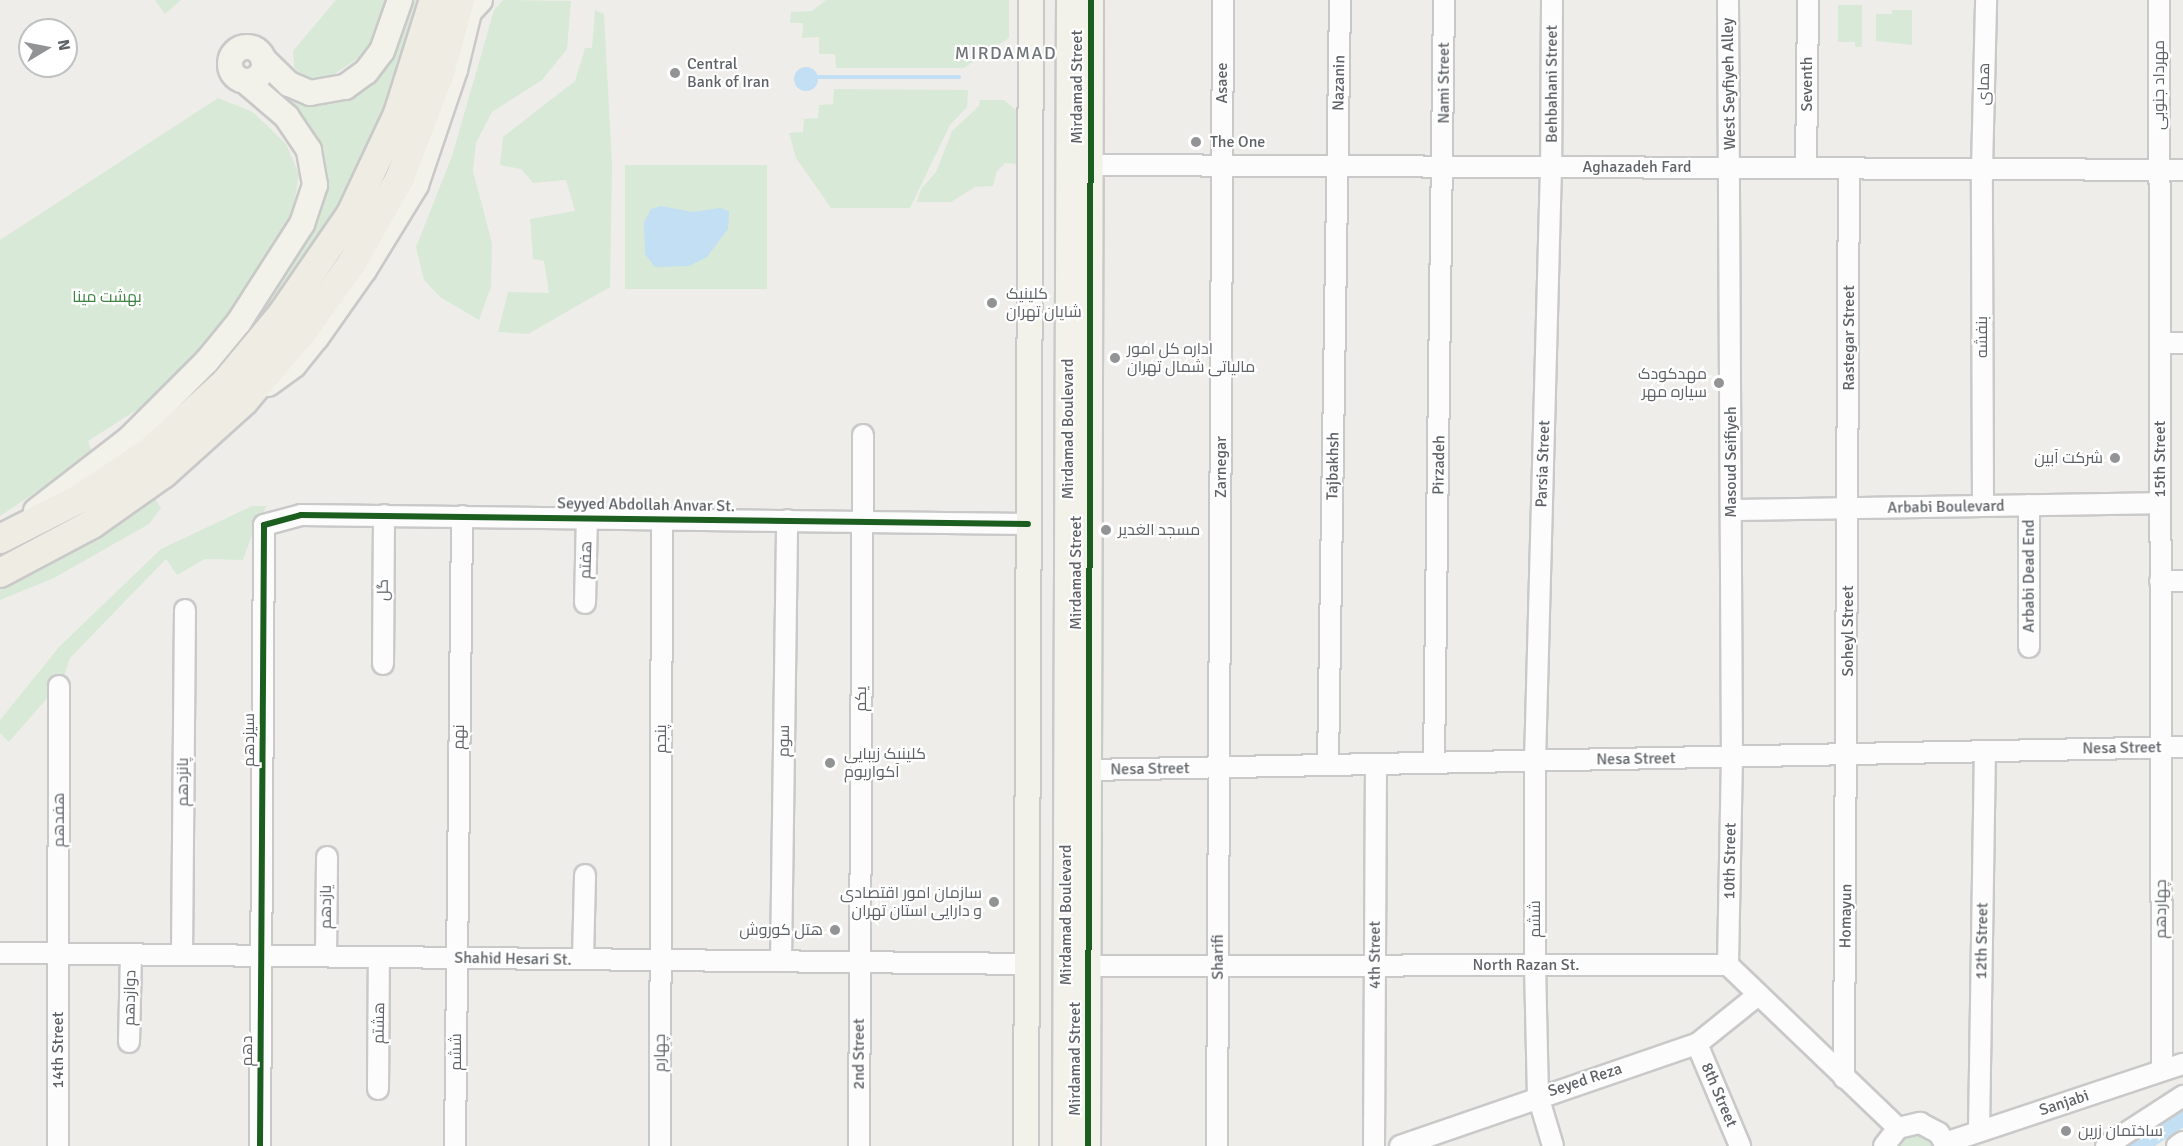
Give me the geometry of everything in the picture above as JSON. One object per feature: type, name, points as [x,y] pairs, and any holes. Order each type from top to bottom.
[{"type":"highway","points":[[0,538],[80,499],[148,453],[226,382],[283,313],[351,214],[398,114],[434,0]]},
{"type":"highway","points":[[0,573],[110,512],[163,474],[244,401],[303,331],[352,263],[400,178],[441,70],[460,0]]},
{"type":"main road","points":[[0,538],[114,451],[169,402],[239,322],[302,224],[315,185],[309,150],[287,117],[245,81],[260,75],[263,59],[289,84],[310,93],[345,87],[366,72],[382,51],[400,0]]},
{"type":"main road","points":[[244,401],[294,365],[316,338],[364,270],[416,185],[455,70],[469,12],[480,0]]},
{"type":"main road","points":[[1026,1146],[1031,0]]},
{"type":"main road","name":"Mirdamad Boulevard","points":[[1049,1146],[1053,0]]},
{"type":"main road","name":"Mirdamad Boulevard","points":[[1065,1146],[1070,0]]},
{"type":"main road","name":"Mirdamad Street","points":[[1088,1146],[1091,0]]},
{"type":"main road","points":[[1068,314],[1091,275]]},
{"type":"street","name":"Asaee","points":[[1222,166],[1223,0]]},
{"type":"street","name":"Nazanin","points":[[1338,166],[1340,0]]},
{"type":"street","name":"Nami Street","points":[[1444,0],[1444,167]]},
{"type":"street","name":"Behbahani Street","points":[[1551,167],[1552,0]]},
{"type":"street","name":"West Seyfiyeh Alley","points":[[1728,0],[1730,168]]},
{"type":"street","name":"Seventh","points":[[1806,168],[1808,0]]},
{"type":"street","name":"همای","points":[[1982,169],[1986,0]]},
{"type":"street","name":"مهرداد جنوبی","points":[[2159,0],[2160,170]]},
{"type":"street","name":"Aghazadeh Fard","points":[[1091,165],[2183,170]]},
{"type":"street","name":"Zarnegar","points":[[1219,767],[1222,166]]},
{"type":"street","name":"Tajbakhsh","points":[[1328,765],[1338,166]]},
{"type":"street","name":"Pirzadeh","points":[[1434,763],[1444,167]]},
{"type":"street","name":"Parsia Street","points":[[1535,761],[1551,167]]},
{"type":"street","name":"Masoud Seifiyeh","points":[[1730,168],[1732,756]]},
{"type":"street","name":"Rastegar Street","points":[[1848,508],[1850,168]]},
{"type":"street","name":"بنفشه","points":[[1982,169],[1983,506]]},
{"type":"street","name":"15th Street","points":[[2160,170],[2161,748]]},
{"type":"street","points":[[2160,344],[2183,343]]},
{"type":"street","name":"یکم","points":[[860,962],[864,435]]},
{"type":"street","name":"Arbabi Boulevard","points":[[1731,510],[2160,503]]},
{"type":"street","name":"Arbabi Dead End","points":[[2029,505],[2029,647]]},
{"type":"street","name":"Soheyl Street","points":[[1848,508],[1848,753]]},
{"type":"street","name":"Seyyed Abdollah Anvar St.","points":[[264,525],[302,515],[1028,524]]},
{"type":"street","name":"گل","points":[[383,664],[384,515]]},
{"type":"street","name":"نهم","points":[[457,958],[462,516]]},
{"type":"street","name":"هفتم","points":[[585,603],[587,517]]},
{"type":"street","name":"پنجم","points":[[660,960],[662,518]]},
{"type":"street","name":"سوم","points":[[781,961],[787,520]]},
{"type":"street","name":"سیزدهم","points":[[261,956],[264,525]]},
{"type":"street","points":[[2160,581],[2183,581]]},
{"type":"street","name":"پانزدهم","points":[[182,955],[185,610]]},
{"type":"street","name":"هفدهم","points":[[58,954],[59,686]]},
{"type":"street","name":"Nesa Street","points":[[1089,770],[2183,747]]},
{"type":"street","name":"چهاردهم","points":[[2161,748],[2162,1070]]},
{"type":"street","name":"12th Street","points":[[1979,1131],[1985,751]]},
{"type":"street","name":"Homayun","points":[[1844,1078],[1848,753]]},
{"type":"street","name":"10th Street","points":[[1728,965],[1732,756]]},
{"type":"street","name":"ششم","points":[[1535,761],[1535,965],[1538,1096],[1553,1146]]},
{"type":"street","name":"4th Street","points":[[1374,1146],[1376,764]]},
{"type":"street","name":"Sharifi","points":[[1217,1146],[1219,767]]},
{"type":"street","name":"یازدهم","points":[[326,956],[327,857]]},
{"type":"street","points":[[583,959],[585,875]]},
{"type":"street","name":"Shahid Hesari St.","points":[[0,953],[1026,964]]},
{"type":"street","name":"14th Street","points":[[58,954],[58,1146]]},
{"type":"street","name":"دوازدهم","points":[[129,1042],[131,954]]},
{"type":"street","name":"دهم","points":[[260,1146],[261,956]]},
{"type":"street","name":"هشتم","points":[[378,1089],[379,957]]},
{"type":"street","name":"ششم","points":[[455,1146],[457,958]]},
{"type":"street","name":"چهارم","points":[[660,960],[660,1146]]},
{"type":"street","name":"2nd Street","points":[[859,1146],[860,962]]},
{"type":"street","name":"North Razan St.","points":[[1089,966],[1218,963],[1728,965]]},
{"type":"street","points":[[1728,965],[1898,1128]]},
{"type":"street","name":"Seyed Reza","points":[[1400,1146],[1538,1096],[1697,1044],[1758,994]]},
{"type":"street","name":"8th Street","points":[[1697,1044],[1740,1146]]},
{"type":"street","name":"Sanjabi","points":[[1946,1144],[2183,1064]]},
{"type":"street","points":[[2106,1146],[2183,1096]]},
{"type":"street","points":[[1884,1146],[1898,1128],[1920,1123],[1939,1133],[1946,1144]]},
{"type":"street","points":[[2177,1146],[2183,1142]]},
{"type":"green space","points":[[155,0],[181,0],[165,14]]},
{"type":"green space","points":[[336,0],[386,0],[369,51],[330,77],[306,81],[294,67],[293,51]]},
{"type":"green space","points":[[408,0],[417,0],[399,77],[330,231],[251,342],[173,419],[165,411],[238,335],[289,267],[321,206],[325,172],[272,90],[317,103],[359,91],[398,46]]},
{"type":"green space","points":[[503,0],[571,1],[567,49],[542,80],[492,112],[476,143],[473,171],[492,243],[491,287],[479,320],[440,297],[424,280],[416,247],[452,156],[494,10]]},
{"type":"green space","points":[[826,0],[1009,0],[1009,38],[964,68],[836,68],[835,54],[819,54],[819,37],[802,38],[803,23],[790,23],[791,12],[812,11]]},
{"type":"green space","points":[[1838,5],[1862,5],[1862,47],[1855,47],[1855,42],[1838,42]]},
{"type":"green space","points":[[595,10],[604,14],[612,164],[610,287],[528,334],[498,332],[508,292],[549,293],[544,261],[533,259],[530,219],[575,211],[566,180],[533,183],[521,169],[500,165],[503,137],[575,81],[585,48],[592,48]]},
{"type":"green space","points":[[1892,10],[1912,10],[1912,45],[1876,41],[1876,14],[1891,14],[1891,19]]},
{"type":"green space","points":[[834,89],[968,90],[967,107],[950,125],[910,208],[831,208],[796,158],[789,133],[803,132],[804,119],[818,118],[819,105],[833,104]]},
{"type":"green space","name":"بهشت مينا","points":[[218,98],[253,112],[286,144],[299,174],[291,225],[228,326],[159,396],[88,441],[93,454],[0,516],[0,240]]},
{"type":"green space","points":[[980,100],[1004,100],[1018,112],[1019,164],[1005,163],[997,171],[993,186],[975,187],[951,202],[917,202],[921,189],[936,172],[952,131],[979,106]]},
{"type":"green space","points":[[625,165],[767,165],[767,289],[625,289]]},
{"type":"green space","points":[[152,493],[161,508],[149,524],[54,578],[0,600],[0,581]]},
{"type":"green space","points":[[252,506],[267,506],[256,524],[243,560],[205,559],[177,575],[166,559],[70,658],[63,680],[9,742],[0,733],[0,720],[59,647],[161,549]]},
{"type":"green space","points":[[1920,1130],[1939,1146],[1891,1146],[1897,1138]]},
{"type":"water","points":[[806,67],[814,71],[818,79],[814,87],[806,91],[798,87],[794,79],[798,71]]},
{"type":"water","points":[[661,206],[692,212],[720,208],[729,211],[728,229],[707,257],[689,266],[655,267],[645,254],[644,222],[651,209]]},
{"type":"waterway","points":[[818,77],[959,77]]},
{"type":"waterway","points":[[2133,1146],[2183,1113]]},
{"type":"cycle path","points":[[1088,1146],[1091,0]]},
{"type":"cycle path","points":[[260,1146],[264,525],[301,515],[1028,524]]},
{"type":"place","name":"Central Bank of Iran","points":[[675,73]]},
{"type":"place","name":"The One","points":[[1196,142]]},
{"type":"place","name":"کلینیک شایان تهران","points":[[992,303]]},
{"type":"place","name":"اداره کل امور مالیاتی شمال تهران","points":[[1115,358]]},
{"type":"place","name":"مهدکودک سیاره مهر","points":[[1719,383]]},
{"type":"place","name":"شرکت آبین","points":[[2115,458]]},
{"type":"place","name":"مسجد الغدیر","points":[[1106,530]]},
{"type":"place","name":"کلینیک زیبایی آکواریوم","points":[[830,763]]},
{"type":"place","name":"سازمان امور اقتصادی و دارایی استان تهران","points":[[994,902]]},
{"type":"place","name":"هتل کوروش","points":[[835,930]]},
{"type":"place","name":"ساختمان زرین","points":[[2066,1131]]},
{"type":"district","name":"MIRDAMAD","points":[[1006,53]]}]
